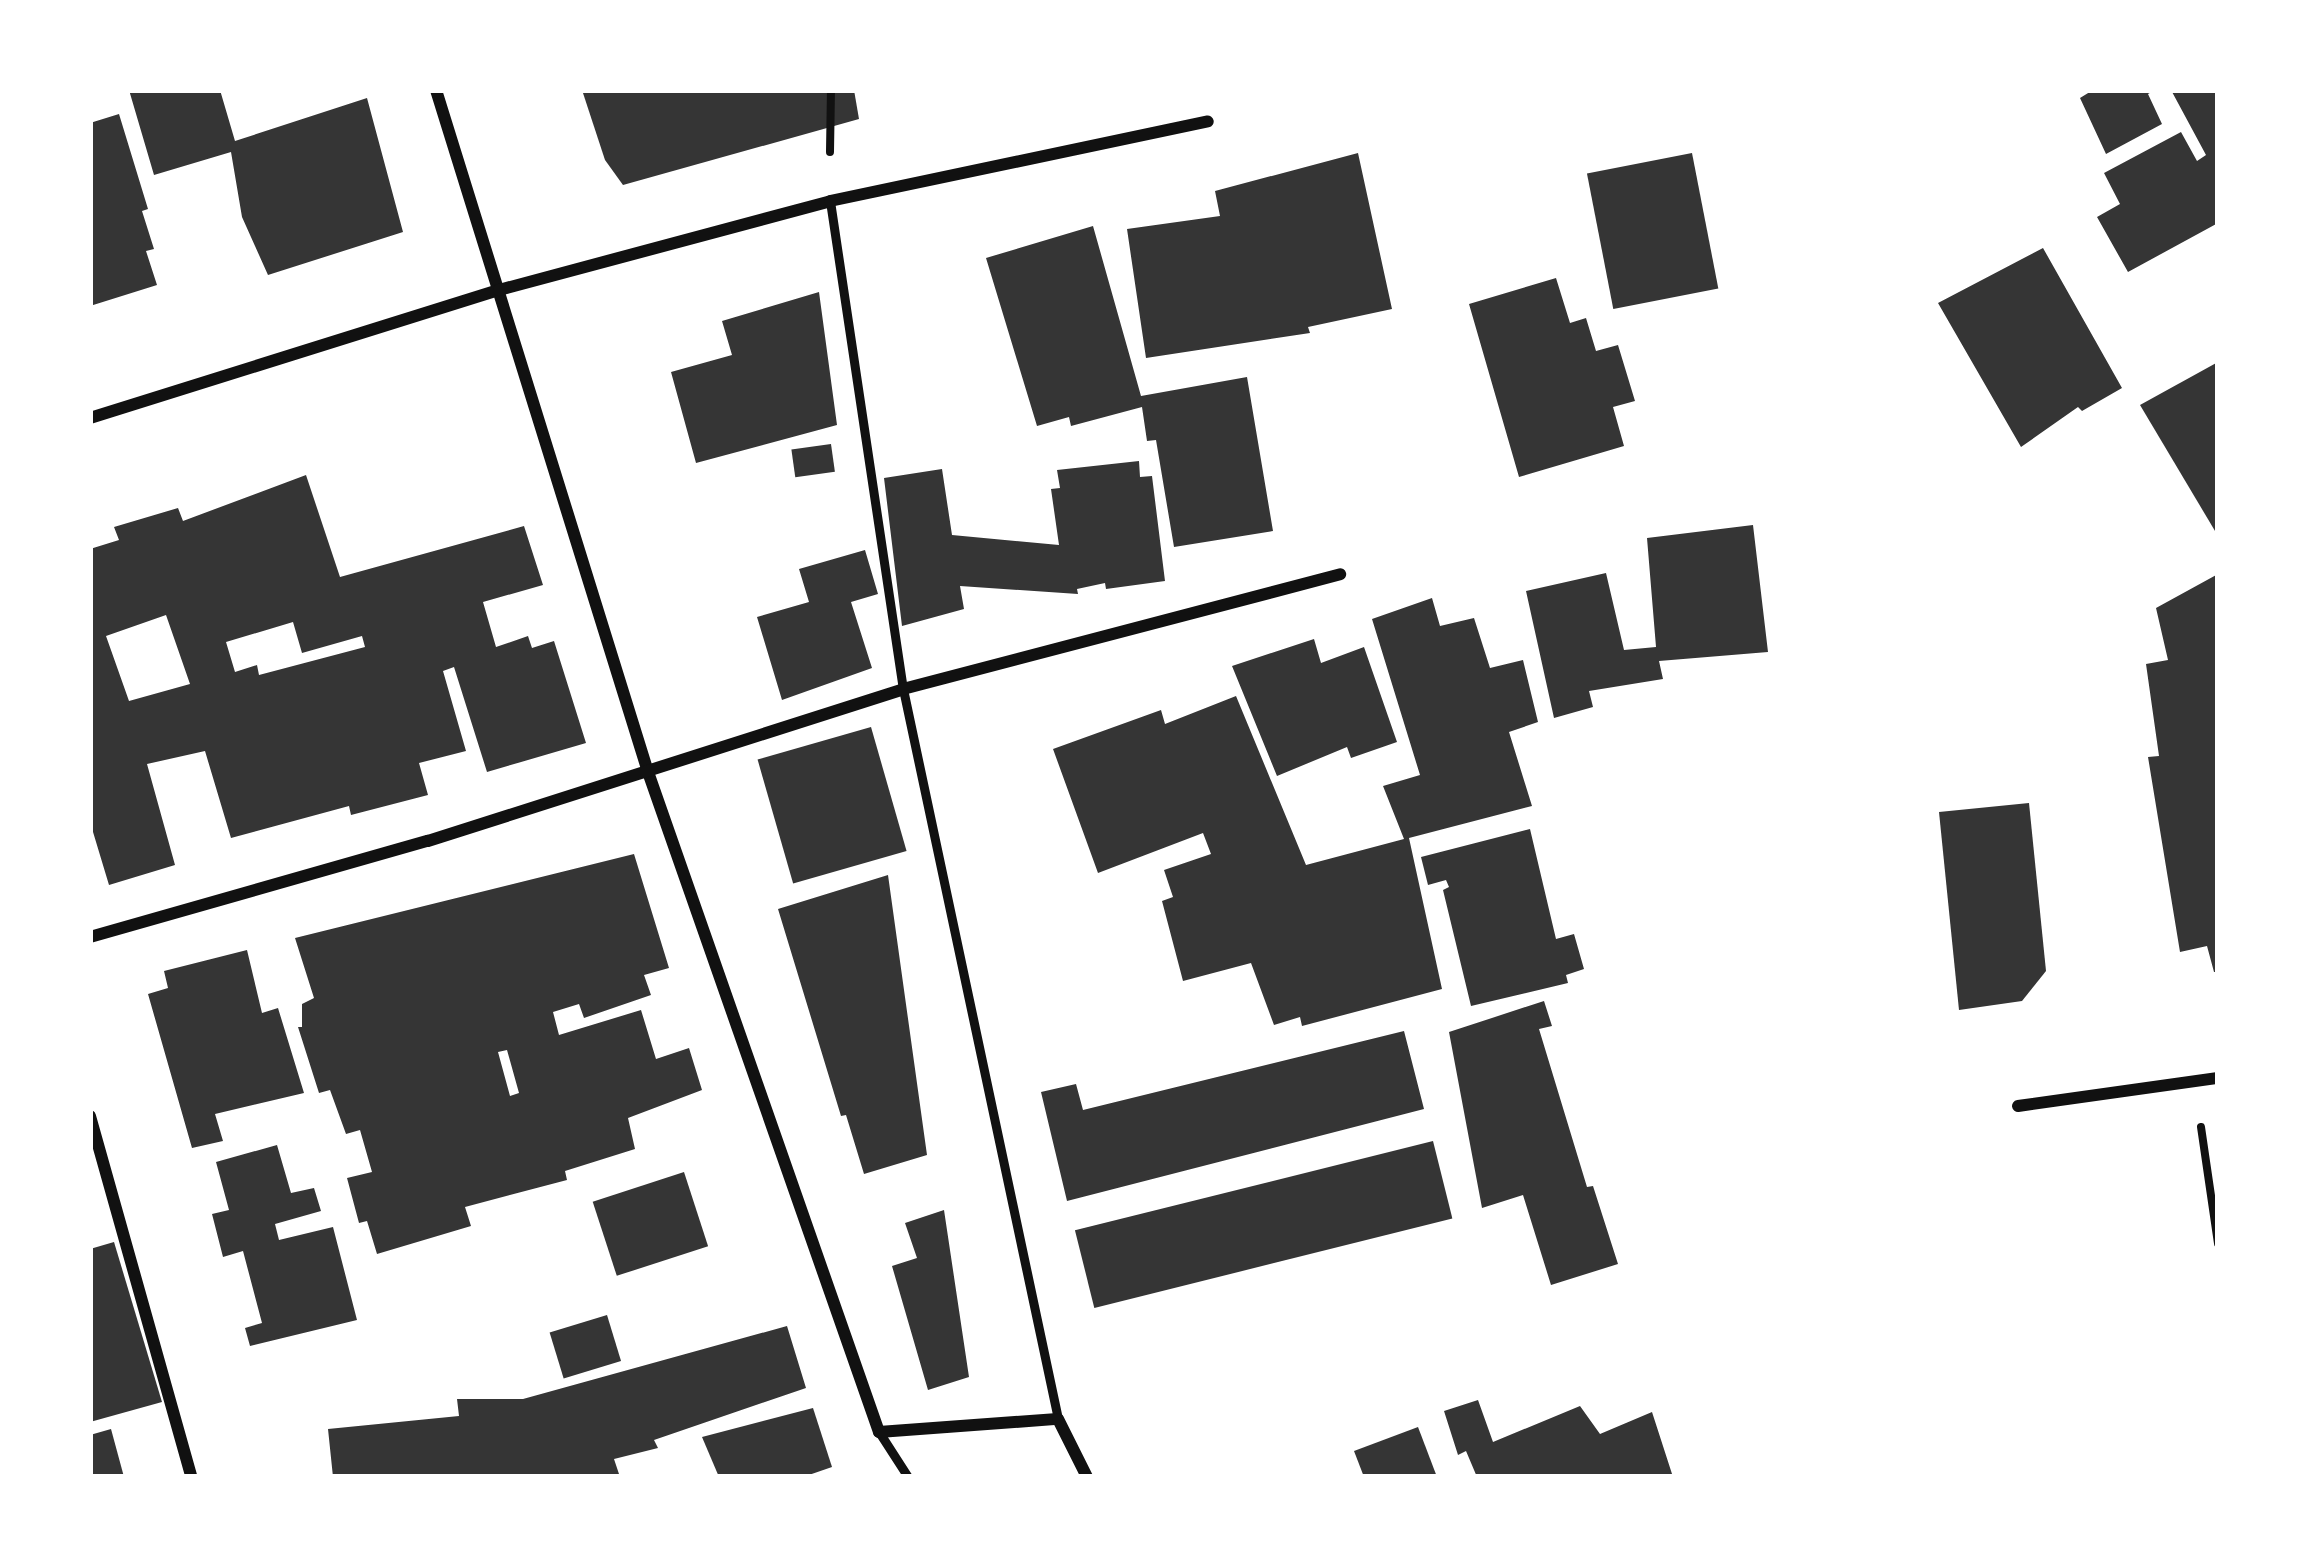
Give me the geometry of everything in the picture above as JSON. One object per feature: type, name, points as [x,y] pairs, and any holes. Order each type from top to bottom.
[{"type":"street","points":[[436,90],[648,772],[879,1432],[1058,1419],[1088,1477]]},
{"type":"street","points":[[90,418],[499,290],[830,201],[1208,122]]},
{"type":"street","points":[[90,937],[648,772],[903,689],[1340,574]]},
{"type":"street","points":[[2018,1106],[2218,1078]]},
{"type":"street","points":[[90,1116],[191,1475]]},
{"type":"lane","points":[[830,201],[903,689],[1058,1419]]},
{"type":"lane","points":[[879,1432],[908,1477]]},
{"type":"path","points":[[2195,1082],[2218,1244]]},
{"type":"building","points":[[129,90],[220,90],[235,141],[367,98],[403,232],[268,275],[242,217],[231,152],[154,175]]},
{"type":"building","points":[[582,90],[854,90],[859,119],[623,185],[605,160]]},
{"type":"building","points":[[2093,90],[2155,90],[2148,94],[2162,124],[2106,154],[2080,98]]},
{"type":"building","points":[[2171,90],[2218,90],[2218,223],[2128,272],[2097,217],[2120,204],[2104,173],[2181,132],[2197,161],[2206,155]]},
{"type":"building","points":[[119,114],[148,209],[142,211],[154,249],[146,251],[157,285],[90,306],[90,123]]},
{"type":"building","points":[[1358,153],[1392,309],[1308,327],[1310,333],[1146,358],[1127,229],[1220,216],[1215,191]]},
{"type":"building","points":[[1692,153],[1718,288],[1613,309],[1587,173]]},
{"type":"building","points":[[1093,226],[1141,396],[1247,377],[1273,531],[1174,547],[1156,440],[1147,441],[1142,407],[1071,426],[1069,417],[1037,426],[986,258]]},
{"type":"building","points":[[2043,248],[2122,388],[2082,411],[2078,407],[2021,447],[1938,303]]},
{"type":"building","points":[[1556,278],[1570,323],[1586,318],[1596,351],[1618,345],[1635,401],[1613,407],[1624,446],[1519,477],[1469,304]]},
{"type":"building","points":[[819,292],[837,425],[696,463],[671,372],[732,355],[722,321]]},
{"type":"building","points":[[2218,362],[2218,536],[2140,405]]},
{"type":"building","points":[[831,444],[835,472],[795,477],[791,450]]},
{"type":"building","points":[[1139,461],[1140,477],[1152,476],[1165,581],[1106,589],[1105,583],[1077,589],[1078,594],[960,586],[964,609],[902,626],[884,478],[942,469],[952,535],[1059,545],[1051,489],[1060,488],[1057,470]]},
{"type":"building","points":[[306,475],[340,577],[524,526],[543,585],[483,602],[496,647],[528,636],[532,648],[554,641],[586,743],[487,772],[454,667],[443,671],[466,751],[419,763],[428,795],[351,815],[349,806],[231,838],[205,751],[147,764],[175,865],[109,885],[90,822],[90,549],[119,540],[114,527],[178,508],[183,521]],"holes":[[[166,615],[190,684],[129,701],[106,636]],[[293,622],[302,653],[362,636],[365,647],[259,675],[257,665],[235,672],[226,642]]]},
{"type":"building","points":[[1753,525],[1768,652],[1659,661],[1663,679],[1589,691],[1593,707],[1554,718],[1526,591],[1606,573],[1624,650],[1656,647],[1647,538]]},
{"type":"building","points":[[865,550],[878,594],[851,602],[872,668],[782,700],[757,617],[809,602],[799,569]]},
{"type":"building","points":[[2218,574],[2218,972],[2214,972],[2207,946],[2180,952],[2148,757],[2159,756],[2146,664],[2168,660],[2156,608]]},
{"type":"building","points":[[1432,598],[1440,626],[1474,618],[1490,668],[1523,660],[1538,722],[1509,732],[1532,806],[1409,838],[1442,989],[1302,1026],[1300,1017],[1274,1025],[1251,963],[1183,981],[1162,901],[1173,897],[1164,870],[1211,854],[1203,833],[1098,873],[1053,749],[1161,710],[1165,724],[1236,696],[1306,865],[1404,839],[1383,786],[1420,775],[1372,619]]},
{"type":"building","points":[[1314,639],[1321,663],[1364,647],[1397,742],[1351,758],[1347,747],[1277,776],[1232,666]]},
{"type":"building","points":[[871,727],[907,851],[793,884],[758,760]]},
{"type":"building","points":[[2029,803],[2046,971],[2022,1001],[1959,1010],[1939,812]]},
{"type":"building","points":[[1530,829],[1556,939],[1574,934],[1584,969],[1566,975],[1568,983],[1471,1006],[1443,890],[1449,887],[1446,880],[1428,885],[1421,857]]},
{"type":"building","points":[[634,854],[669,968],[644,975],[651,995],[584,1018],[579,1004],[553,1012],[559,1035],[641,1010],[656,1059],[689,1048],[702,1090],[628,1118],[635,1149],[565,1171],[567,1180],[465,1207],[471,1226],[377,1254],[367,1221],[359,1223],[347,1178],[372,1172],[360,1130],[346,1134],[330,1090],[319,1093],[298,1027],[302,1027],[302,1004],[314,998],[295,938]],"holes":[[[507,1050],[519,1093],[510,1096],[498,1052]]]},
{"type":"building","points":[[888,875],[927,1155],[864,1174],[846,1115],[841,1116],[778,909]]},
{"type":"building","points":[[247,950],[262,1013],[278,1008],[304,1093],[215,1114],[223,1141],[192,1148],[148,994],[168,988],[164,971]]},
{"type":"building","points":[[1544,1001],[1552,1026],[1539,1029],[1587,1187],[1593,1186],[1618,1264],[1551,1285],[1523,1195],[1482,1208],[1449,1032]]},
{"type":"building","points":[[1404,1031],[1424,1109],[1067,1201],[1041,1092],[1076,1084],[1083,1110]]},
{"type":"building","points":[[1433,1141],[1452,1219],[1094,1308],[1075,1230]]},
{"type":"building","points":[[277,1145],[291,1193],[314,1188],[321,1211],[275,1224],[279,1240],[333,1227],[357,1320],[250,1346],[245,1328],[262,1323],[243,1251],[223,1257],[212,1214],[229,1210],[216,1162]]},
{"type":"building","points":[[684,1172],[708,1246],[617,1276],[593,1202]]},
{"type":"building","points":[[944,1210],[969,1377],[928,1390],[892,1266],[917,1258],[905,1223]]},
{"type":"building","points":[[114,1242],[162,1402],[90,1422],[90,1249]]},
{"type":"building","points":[[607,1315],[621,1361],[564,1378],[550,1333]]},
{"type":"building","points":[[787,1326],[806,1388],[654,1440],[658,1448],[614,1459],[620,1477],[333,1477],[328,1429],[459,1416],[457,1399],[523,1399]]},
{"type":"building","points":[[1478,1400],[1493,1442],[1580,1406],[1600,1434],[1652,1412],[1673,1477],[1477,1477],[1466,1451],[1458,1455],[1444,1411]]},
{"type":"building","points":[[813,1408],[832,1467],[803,1477],[719,1477],[702,1437]]},
{"type":"building","points":[[1418,1427],[1437,1477],[1364,1477],[1354,1451]]},
{"type":"building","points":[[111,1429],[124,1477],[90,1477],[90,1435]]}]
